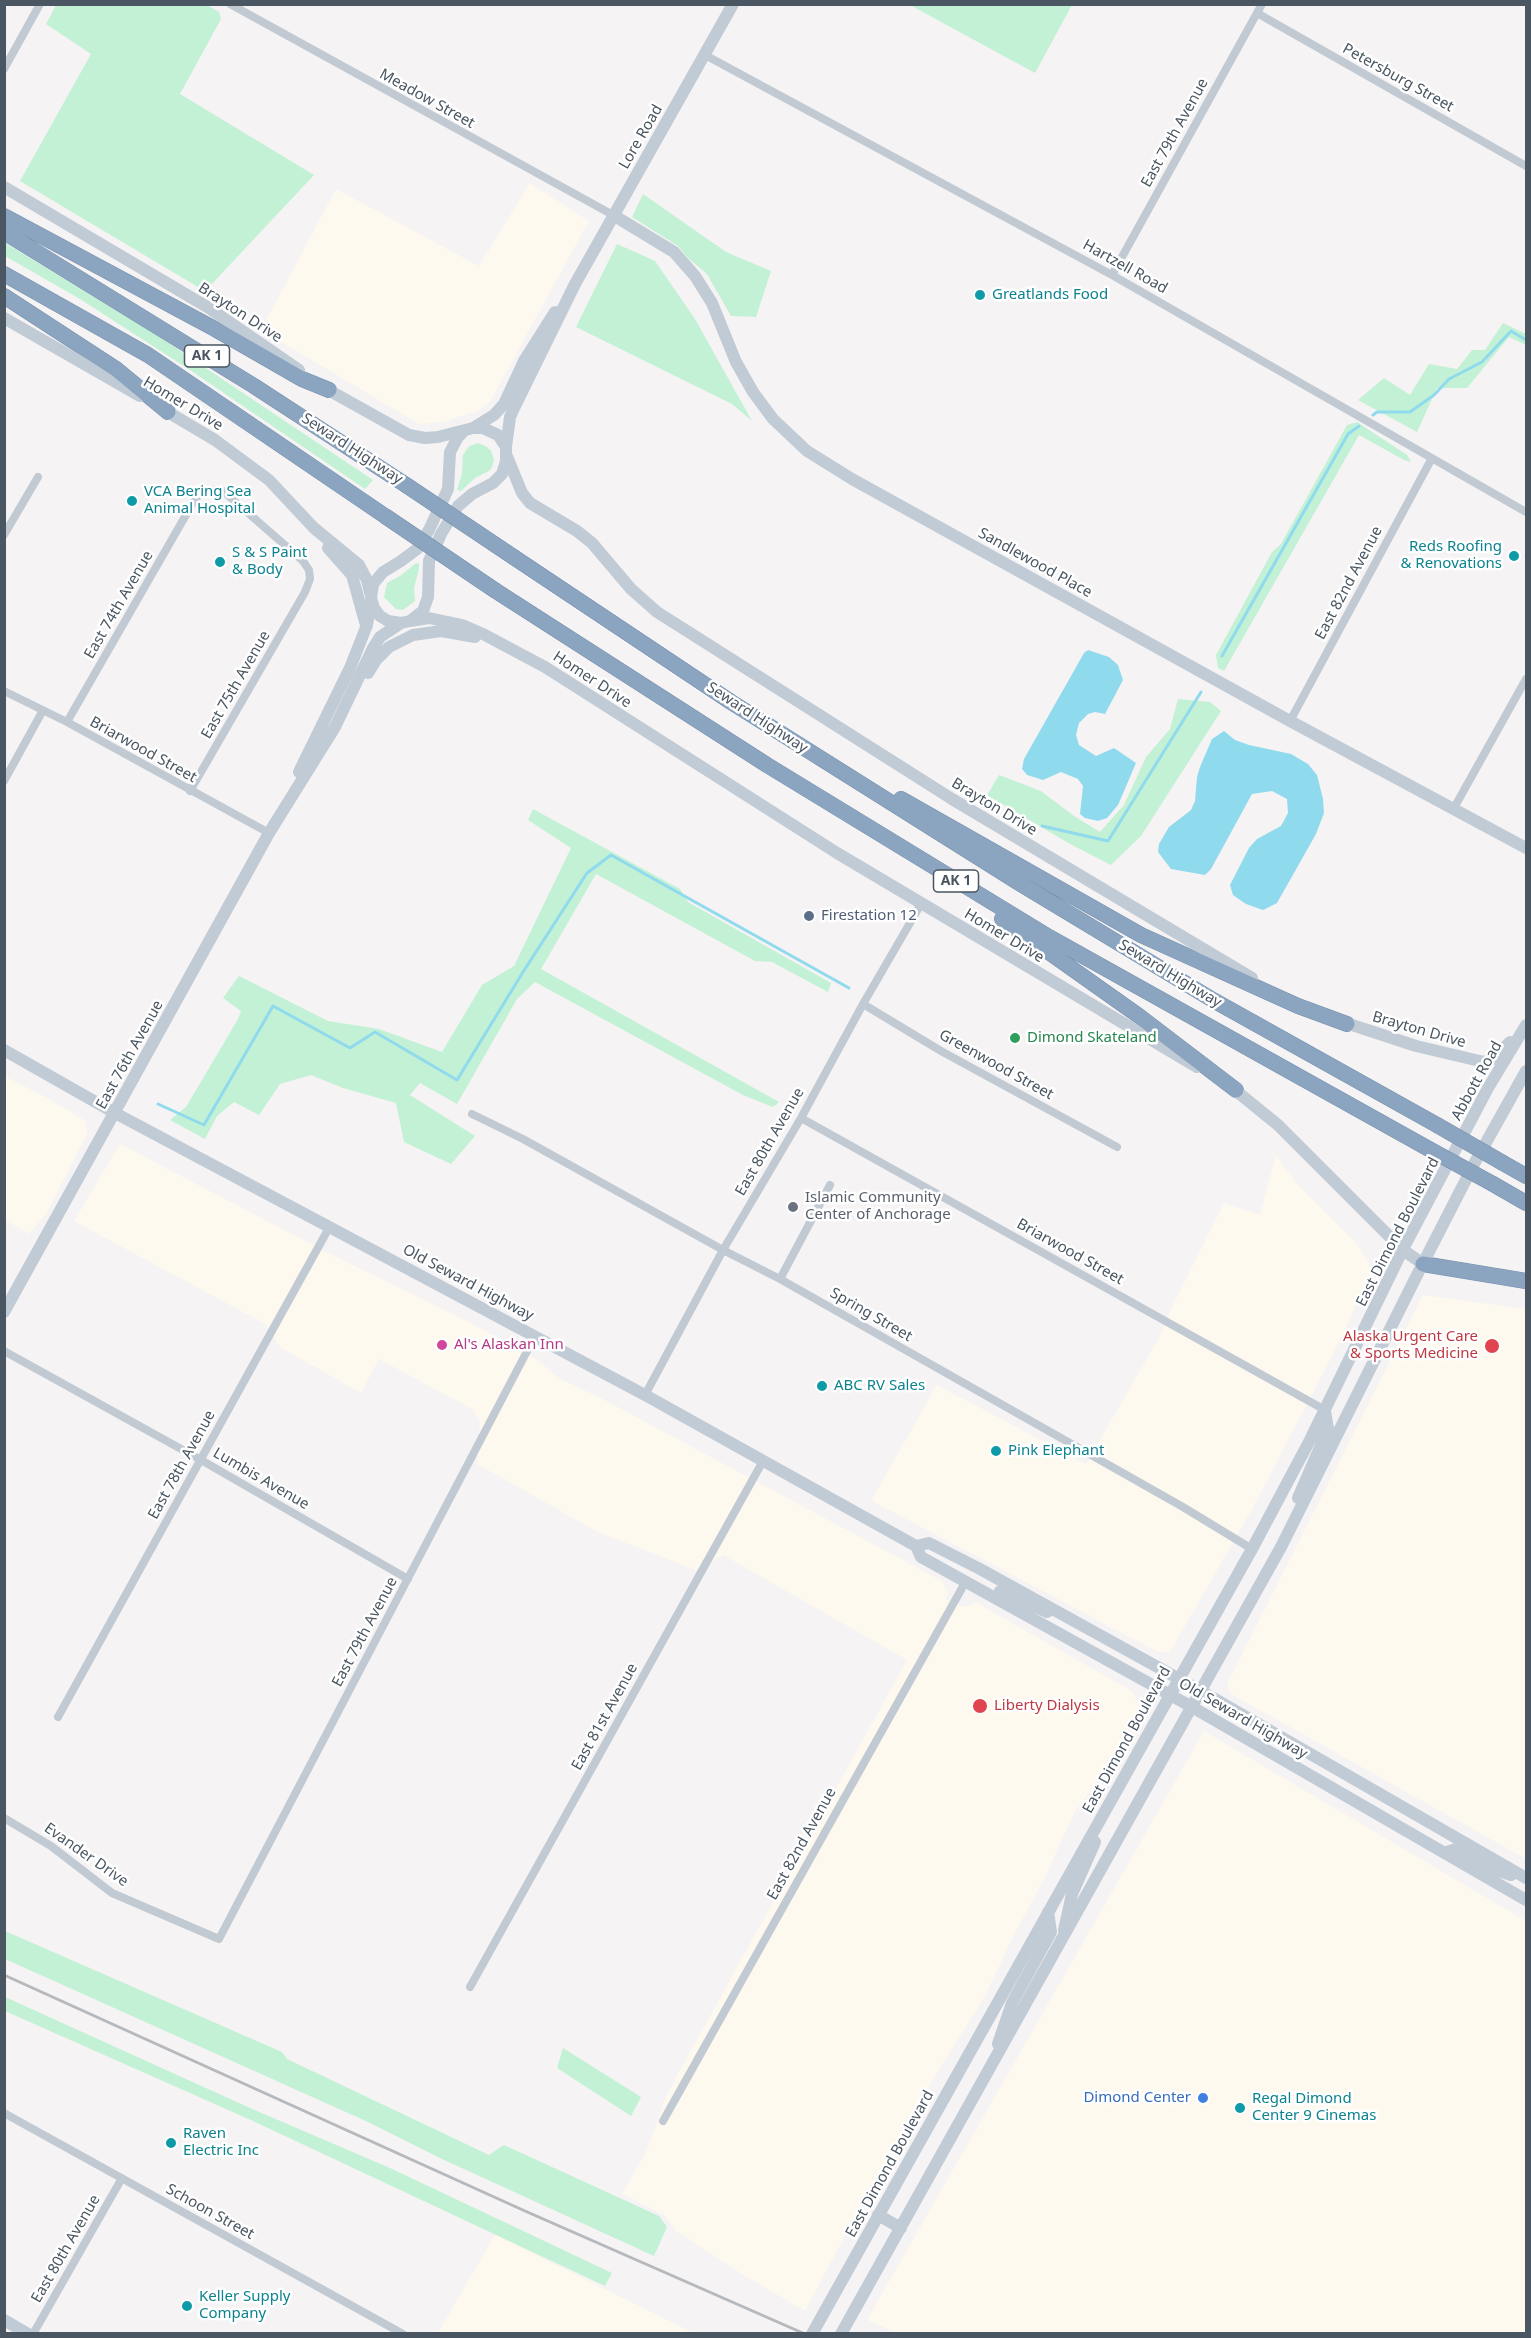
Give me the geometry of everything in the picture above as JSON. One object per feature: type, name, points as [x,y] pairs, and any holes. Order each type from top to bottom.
[{"type":"highway","points":[[4,216],[173,306],[302,379],[328,390]]},
{"type":"highway","name":"Seward Highway","points":[[4,232],[244,380],[731,702],[1019,883],[1203,993],[1437,1125],[1505,1160],[1527,1176]]},
{"type":"highway","name":"Seward Highway","points":[[4,274],[148,355],[496,591],[758,759],[907,851],[1128,983],[1527,1203]]},
{"type":"highway","points":[[4,296],[116,369],[168,412]]},
{"type":"highway","points":[[731,702],[1128,928],[1298,1006],[1347,1024]]},
{"type":"highway","points":[[907,851],[1236,1090]]},
{"type":"highway","points":[[1505,1160],[1527,1168]]},
{"type":"highway","points":[[1423,1264],[1527,1281]]},
{"type":"street","points":[[4,69],[40,4]]},
{"type":"street","name":"Meadow Street","points":[[230,4],[613,215]]},
{"type":"street","name":"Lore Road","points":[[406,622],[420,614],[425,607],[429,561],[450,517],[466,499],[498,479],[504,470],[510,417],[514,406],[575,284],[733,4]]},
{"type":"street","name":"East 79th Avenue","points":[[1112,275],[1262,4]]},
{"type":"street","name":"Petersburg Street","points":[[1257,14],[1527,166]]},
{"type":"street","name":"Hartzell Road","points":[[705,55],[1112,275],[1527,512]]},
{"type":"street","name":"Brayton Drive","points":[[4,187],[209,308],[328,390],[409,435],[433,438],[469,429]]},
{"type":"street","name":"Sandlewood Place","points":[[613,215],[674,252],[695,276],[712,303],[736,362],[753,392],[773,419],[807,450],[862,484],[1290,721],[1527,848]]},
{"type":"street","name":"Lore Road","points":[[469,429],[494,415],[504,404],[530,352],[575,284]]},
{"type":"street","name":"Homer Drive","points":[[4,318],[215,440],[252,466],[288,499],[314,528],[359,565],[367,580],[371,599]]},
{"type":"street","points":[[406,622],[388,621],[380,616],[371,599],[373,584],[379,575],[417,549],[429,530],[448,489],[450,452],[455,442],[469,429],[483,428],[502,438],[506,450]]},
{"type":"street","name":"Brayton Drive","points":[[506,450],[522,493],[530,503],[577,531],[592,543],[631,589],[657,612],[942,793],[1266,986],[1347,1024],[1416,1046],[1484,1062],[1493,1059],[1526,1026]]},
{"type":"street","name":"East 82nd Avenue","points":[[1290,721],[1431,458]]},
{"type":"street","points":[[4,535],[38,477]]},
{"type":"street","name":"East 74th Avenue","points":[[67,722],[200,494],[210,490],[223,490],[303,561],[309,570],[310,579],[305,592]]},
{"type":"street","points":[[314,528],[323,542],[352,575],[364,616],[365,632]]},
{"type":"street","name":"East 75th Avenue","points":[[190,791],[305,592]]},
{"type":"street","name":"East 76th Avenue","points":[[282,812],[365,632],[371,599]]},
{"type":"street","name":"Homer Drive","points":[[406,622],[429,618],[450,621],[483,634],[561,677],[752,801],[1236,1090],[1278,1125],[1403,1250],[1423,1264]]},
{"type":"street","name":"East 76th Avenue","points":[[6,1305],[115,1113],[268,833],[346,707],[376,642],[406,622]]},
{"type":"street","points":[[346,707],[382,653],[397,642],[413,635],[435,631],[452,632],[513,650]]},
{"type":"street","points":[[1454,808],[1527,679]]},
{"type":"street","name":"Briarwood Street","points":[[4,691],[42,712],[67,722],[268,833]]},
{"type":"street","points":[[4,781],[42,712]]},
{"type":"street","name":"East 80th Avenue","points":[[645,1395],[723,1250],[801,1118],[921,904]]},
{"type":"street","name":"Greenwood Street","points":[[863,1004],[942,1051],[1117,1147]]},
{"type":"street","name":"Abbott Road","points":[[1455,1153],[1488,1088],[1526,1026]]},
{"type":"street","name":"Old Seward Highway","points":[[4,1050],[115,1113],[645,1395],[916,1546],[921,1557],[1192,1707],[1527,1900]]},
{"type":"street","points":[[841,2334],[1288,1534],[1474,1164],[1527,1071]]},
{"type":"street","name":"Spring Street","points":[[472,1114],[523,1139],[723,1250],[780,1279],[1183,1507],[1252,1549]]},
{"type":"street","name":"Briarwood Street","points":[[801,1118],[1325,1410]]},
{"type":"street","name":"East Dimond Boulevard","points":[[812,2334],[1252,1549],[1325,1410],[1403,1250],[1455,1153]]},
{"type":"street","points":[[780,1279],[830,1185]]},
{"type":"street","name":"East 78th Avenue","points":[[58,1718],[330,1226]]},
{"type":"street","name":"East 79th Avenue","points":[[219,1939],[535,1336]]},
{"type":"street","name":"Lumbis Avenue","points":[[4,1351],[201,1460],[408,1579]]},
{"type":"street","points":[[1288,1534],[1292,1514],[1328,1430],[1325,1410]]},
{"type":"street","name":"East 81st Avenue","points":[[470,1987],[763,1461]]},
{"type":"street","name":"Old Seward Highway","points":[[916,1546],[929,1543],[1074,1620],[1179,1678],[1527,1880]]},
{"type":"street","points":[[966,1581],[983,1582],[1035,1608],[1074,1620]]},
{"type":"street","name":"East 82nd Avenue","points":[[663,2121],[966,1581]]},
{"type":"street","points":[[1063,1937],[1072,1894],[1113,1796]]},
{"type":"street","name":"Evander Drive","points":[[4,1818],[51,1846],[112,1893],[219,1939]]},
{"type":"street","points":[[1444,1853],[1453,1849],[1491,1868],[1527,1880]]},
{"type":"street","points":[[993,2062],[1012,2003],[1051,1932],[1048,1912]]},
{"type":"street","name":"Schoon Street","points":[[4,2113],[403,2334]]},
{"type":"street","name":"East 80th Avenue","points":[[33,2334],[122,2178]]},
{"type":"street","points":[[878,2215],[901,2228]]},
{"type":"street","points":[[4,2320],[28,2334]]},
{"type":"shaded area","points":[[530,183],[590,222],[490,402],[478,411],[443,422],[419,424],[261,330],[336,189],[479,266]]},
{"type":"shaded area","points":[[4,1076],[86,1121],[87,1135],[46,1214],[29,1234],[5,1220]]},
{"type":"shaded area","points":[[120,1144],[332,1255],[465,1320],[539,1361],[558,1378],[599,1397],[942,1581],[948,1593],[945,1599],[963,1607],[977,1603],[1132,1691],[1139,1705],[1111,1765],[1075,1811],[1045,1877],[985,1996],[868,2192],[805,2311],[676,2231],[664,2215],[622,2194],[646,2152],[668,2092],[907,1660],[723,1555],[695,1570],[598,1532],[477,1464],[480,1421],[472,1409],[379,1359],[361,1393],[280,1347],[265,1324],[74,1221]]},
{"type":"shaded area","points":[[1276,1155],[1298,1185],[1356,1243],[1373,1269],[1334,1352],[1255,1504],[1170,1652],[1158,1652],[874,1502],[872,1499],[937,1385],[1086,1464],[1161,1334],[1171,1309],[1224,1203],[1260,1215]]},
{"type":"shaded area","points":[[1423,1295],[1526,1309],[1526,1859],[1231,1694],[1228,1687],[1228,1682]]},
{"type":"shaded area","name":"Dimond Center","points":[[1204,1731],[1526,1921],[1526,2333],[899,2334],[867,2320]]},
{"type":"shaded area","points":[[495,2235],[694,2333],[438,2333]]},
{"type":"green space","points":[[205,4],[219,12],[221,19],[180,94],[314,175],[209,287],[198,287],[20,181],[91,54],[46,24],[56,5]]},
{"type":"green space","points":[[910,5],[1072,5],[1035,73]]},
{"type":"green space","points":[[643,194],[726,252],[771,271],[756,317],[731,316],[707,274],[678,246],[632,217]]},
{"type":"green space","points":[[5,243],[155,334],[373,480],[365,489],[187,368],[80,299],[5,256]]},
{"type":"green space","points":[[617,244],[655,261],[695,319],[752,421],[732,404],[576,327]]},
{"type":"green space","points":[[1503,323],[1526,334],[1526,345],[1509,337],[1467,388],[1437,388],[1417,432],[1358,400],[1384,378],[1410,395],[1429,364],[1457,369],[1472,350],[1485,350]]},
{"type":"green space","points":[[1357,422],[1407,455],[1411,462],[1359,435],[1224,671],[1218,668],[1216,655],[1272,552],[1281,544],[1347,425]]},
{"type":"green space","points":[[478,443],[491,451],[494,459],[492,467],[461,491],[457,490],[462,474],[463,455],[469,446]]},
{"type":"green space","points":[[416,563],[419,564],[419,568],[414,588],[415,601],[403,610],[396,609],[384,597],[387,583]]},
{"type":"green space","points":[[1178,699],[1210,702],[1221,711],[1141,836],[1111,865],[1070,844],[987,795],[999,775],[1041,791],[1100,832],[1124,805],[1146,757],[1170,729]]},
{"type":"green space","points":[[533,809],[680,889],[688,902],[831,983],[828,992],[772,962],[755,961],[596,874],[541,969],[779,1102],[773,1107],[743,1095],[535,982],[517,999],[457,1104],[420,1083],[410,1095],[475,1136],[451,1164],[404,1142],[396,1103],[343,1088],[311,1075],[280,1084],[259,1115],[234,1102],[217,1116],[205,1139],[170,1120],[186,1107],[238,1019],[241,1011],[223,998],[239,976],[328,1021],[379,1029],[442,1052],[482,985],[514,966],[571,848],[528,820]]},
{"type":"green space","points":[[5,1931],[282,2052],[287,2059],[489,2155],[504,2145],[659,2216],[667,2227],[654,2256],[440,2158],[368,2122],[5,1959]]},
{"type":"green space","points":[[5,1997],[250,2108],[390,2168],[612,2273],[605,2286],[253,2121],[5,2011]]},
{"type":"green space","points":[[563,2048],[641,2097],[631,2116],[557,2068]]},
{"type":"water","points":[[1088,650],[1109,657],[1118,665],[1123,680],[1105,714],[1095,712],[1088,714],[1079,723],[1076,735],[1079,745],[1096,756],[1114,748],[1136,763],[1118,805],[1107,818],[1098,821],[1085,818],[1080,814],[1083,786],[1078,779],[1061,772],[1043,780],[1027,775],[1022,769],[1024,759],[1084,653]]},
{"type":"water","points":[[1224,731],[1235,740],[1291,754],[1308,764],[1317,775],[1323,799],[1324,813],[1316,834],[1277,903],[1263,910],[1246,904],[1233,895],[1230,885],[1249,848],[1257,839],[1281,826],[1288,813],[1287,799],[1272,791],[1252,794],[1211,869],[1205,875],[1171,869],[1158,852],[1159,844],[1169,827],[1191,810],[1195,801],[1200,767],[1212,739]]},
{"type":"waterway","points":[[1373,415],[1377,412],[1410,412],[1434,395],[1449,379],[1482,362],[1511,331],[1526,340]]},
{"type":"waterway","points":[[1222,656],[1348,434],[1359,426]]},
{"type":"waterway","points":[[1042,826],[1108,841],[1201,692]]},
{"type":"waterway","points":[[158,1104],[204,1125],[273,1006],[350,1048],[375,1032],[457,1080],[587,873],[611,855],[849,988]]},
{"type":"railway","points":[[4,1975],[525,2211],[805,2334]]},
{"type":"place","name":"Greatlands Food","points":[[980,295]]},
{"type":"place","name":"VCA Bering Sea Animal Hospital","points":[[132,501]]},
{"type":"place","name":"Reds Roofing & Renovations","points":[[1514,556]]},
{"type":"place","name":"S & S Paint & Body","points":[[220,562]]},
{"type":"place","name":"Firestation 12","points":[[809,916]]},
{"type":"place","name":"Dimond Skateland","points":[[1015,1038]]},
{"type":"place","name":"Islamic Community Center of Anchorage","points":[[793,1207]]},
{"type":"place","name":"Al's Alaskan Inn","points":[[442,1345]]},
{"type":"place","name":"Alaska Urgent Care & Sports Medicine","points":[[1492,1346]]},
{"type":"place","name":"ABC RV Sales","points":[[822,1386]]},
{"type":"place","name":"Pink Elephant","points":[[996,1451]]},
{"type":"place","name":"Liberty Dialysis","points":[[980,1706]]},
{"type":"place","name":"Dimond Center","points":[[1203,2098]]},
{"type":"place","name":"Regal Dimond Center 9 Cinemas","points":[[1240,2108]]},
{"type":"place","name":"Raven Electric Inc","points":[[171,2143]]},
{"type":"place","name":"Keller Supply Company","points":[[187,2306]]}]
